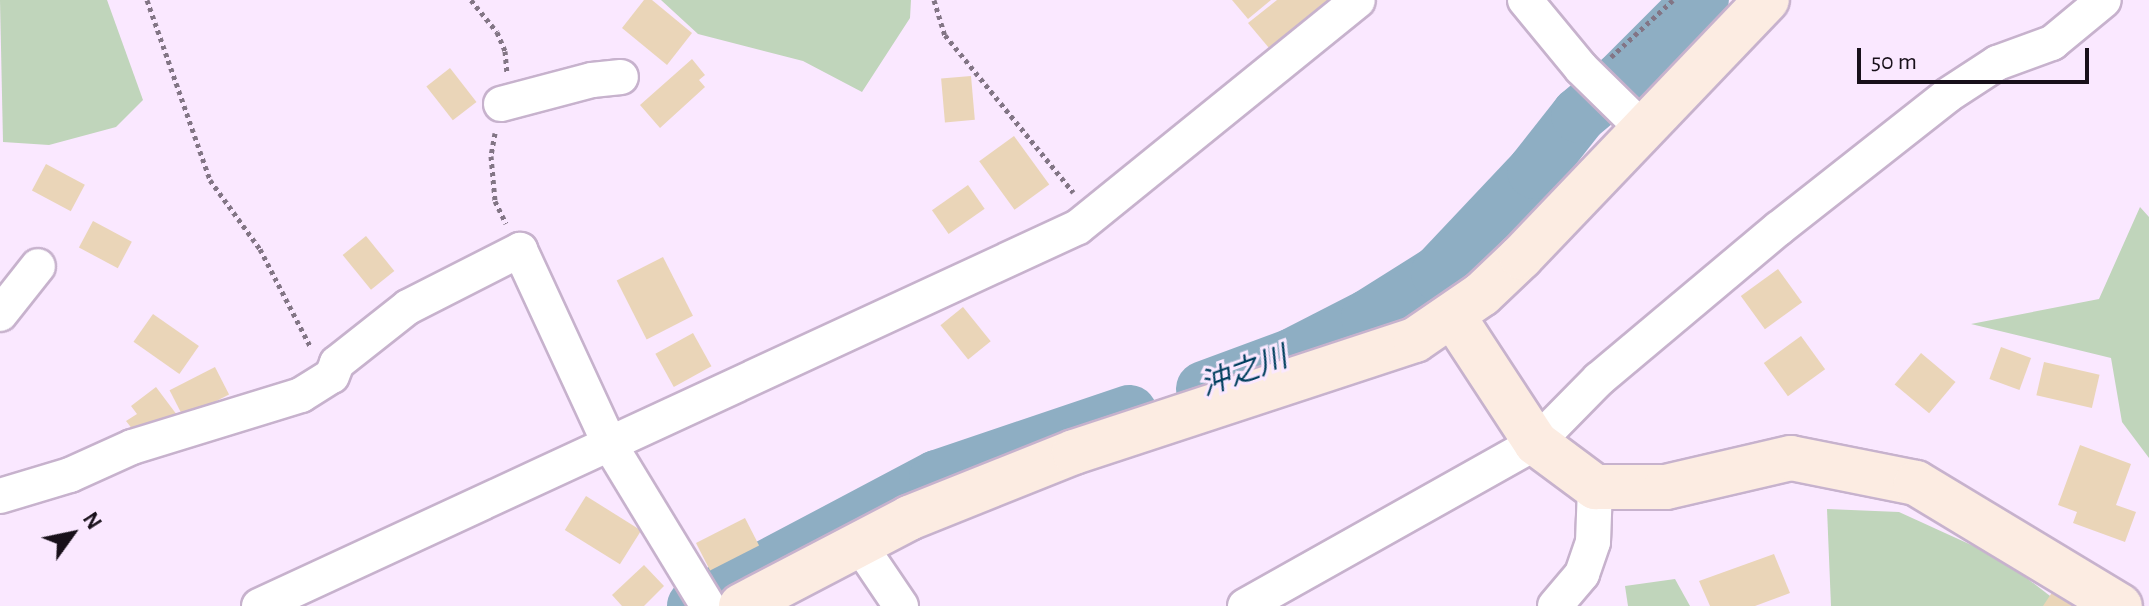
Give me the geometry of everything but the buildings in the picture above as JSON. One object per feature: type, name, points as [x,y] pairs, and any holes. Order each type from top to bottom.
[{"type":"street","points":[[259,606],[1078,227],[1358,0]]},
{"type":"street","points":[[1525,0],[1590,76],[1643,129]]},
{"type":"street","points":[[741,606],[909,518],[1074,452],[1415,340],[1453,316],[1521,257],[1767,0]]},
{"type":"street","points":[[1245,606],[1536,443],[1599,379],[1778,229],[1948,95],[1997,63],[2052,43],[2104,0]]},
{"type":"street","points":[[501,104],[592,80],[621,77]]},
{"type":"street","points":[[0,496],[70,475],[132,447],[301,395],[328,378],[337,363],[408,307],[520,250],[610,445],[708,606]]},
{"type":"street","points":[[0,314],[38,266]]},
{"type":"street","points":[[1453,316],[1536,443],[1595,487],[1666,487],[1791,458],[1916,483],[2120,606]]},
{"type":"street","points":[[1555,606],[1582,574],[1593,542],[1595,487]]},
{"type":"street","points":[[859,544],[901,606]]},
{"type":"path","points":[[147,0],[210,180],[260,249],[328,378]]},
{"type":"path","points":[[934,0],[945,35],[1092,214]]},
{"type":"path","points":[[1590,76],[1673,0]]},
{"type":"green space","points":[[0,0],[107,0],[143,100],[116,127],[49,145],[3,142]]},
{"type":"green space","points":[[661,0],[911,0],[910,18],[862,92],[803,61],[698,34]]},
{"type":"green space","points":[[2140,207],[2149,217],[2149,458],[2122,422],[2111,358],[1971,324],[2099,299]]},
{"type":"green space","points":[[1827,509],[1899,512],[2002,559],[2063,606],[1831,606]]},
{"type":"green space","points":[[1675,579],[1690,606],[1628,606],[1625,586]]},
{"type":"waterway","name":"沖之川","points":[[1204,389],[1293,356],[1369,317],[1439,273],[1535,171],[1579,115],[1621,80],[1701,0]]},
{"type":"waterway","name":"沖之川","points":[[695,606],[937,478],[1129,413]]}]
